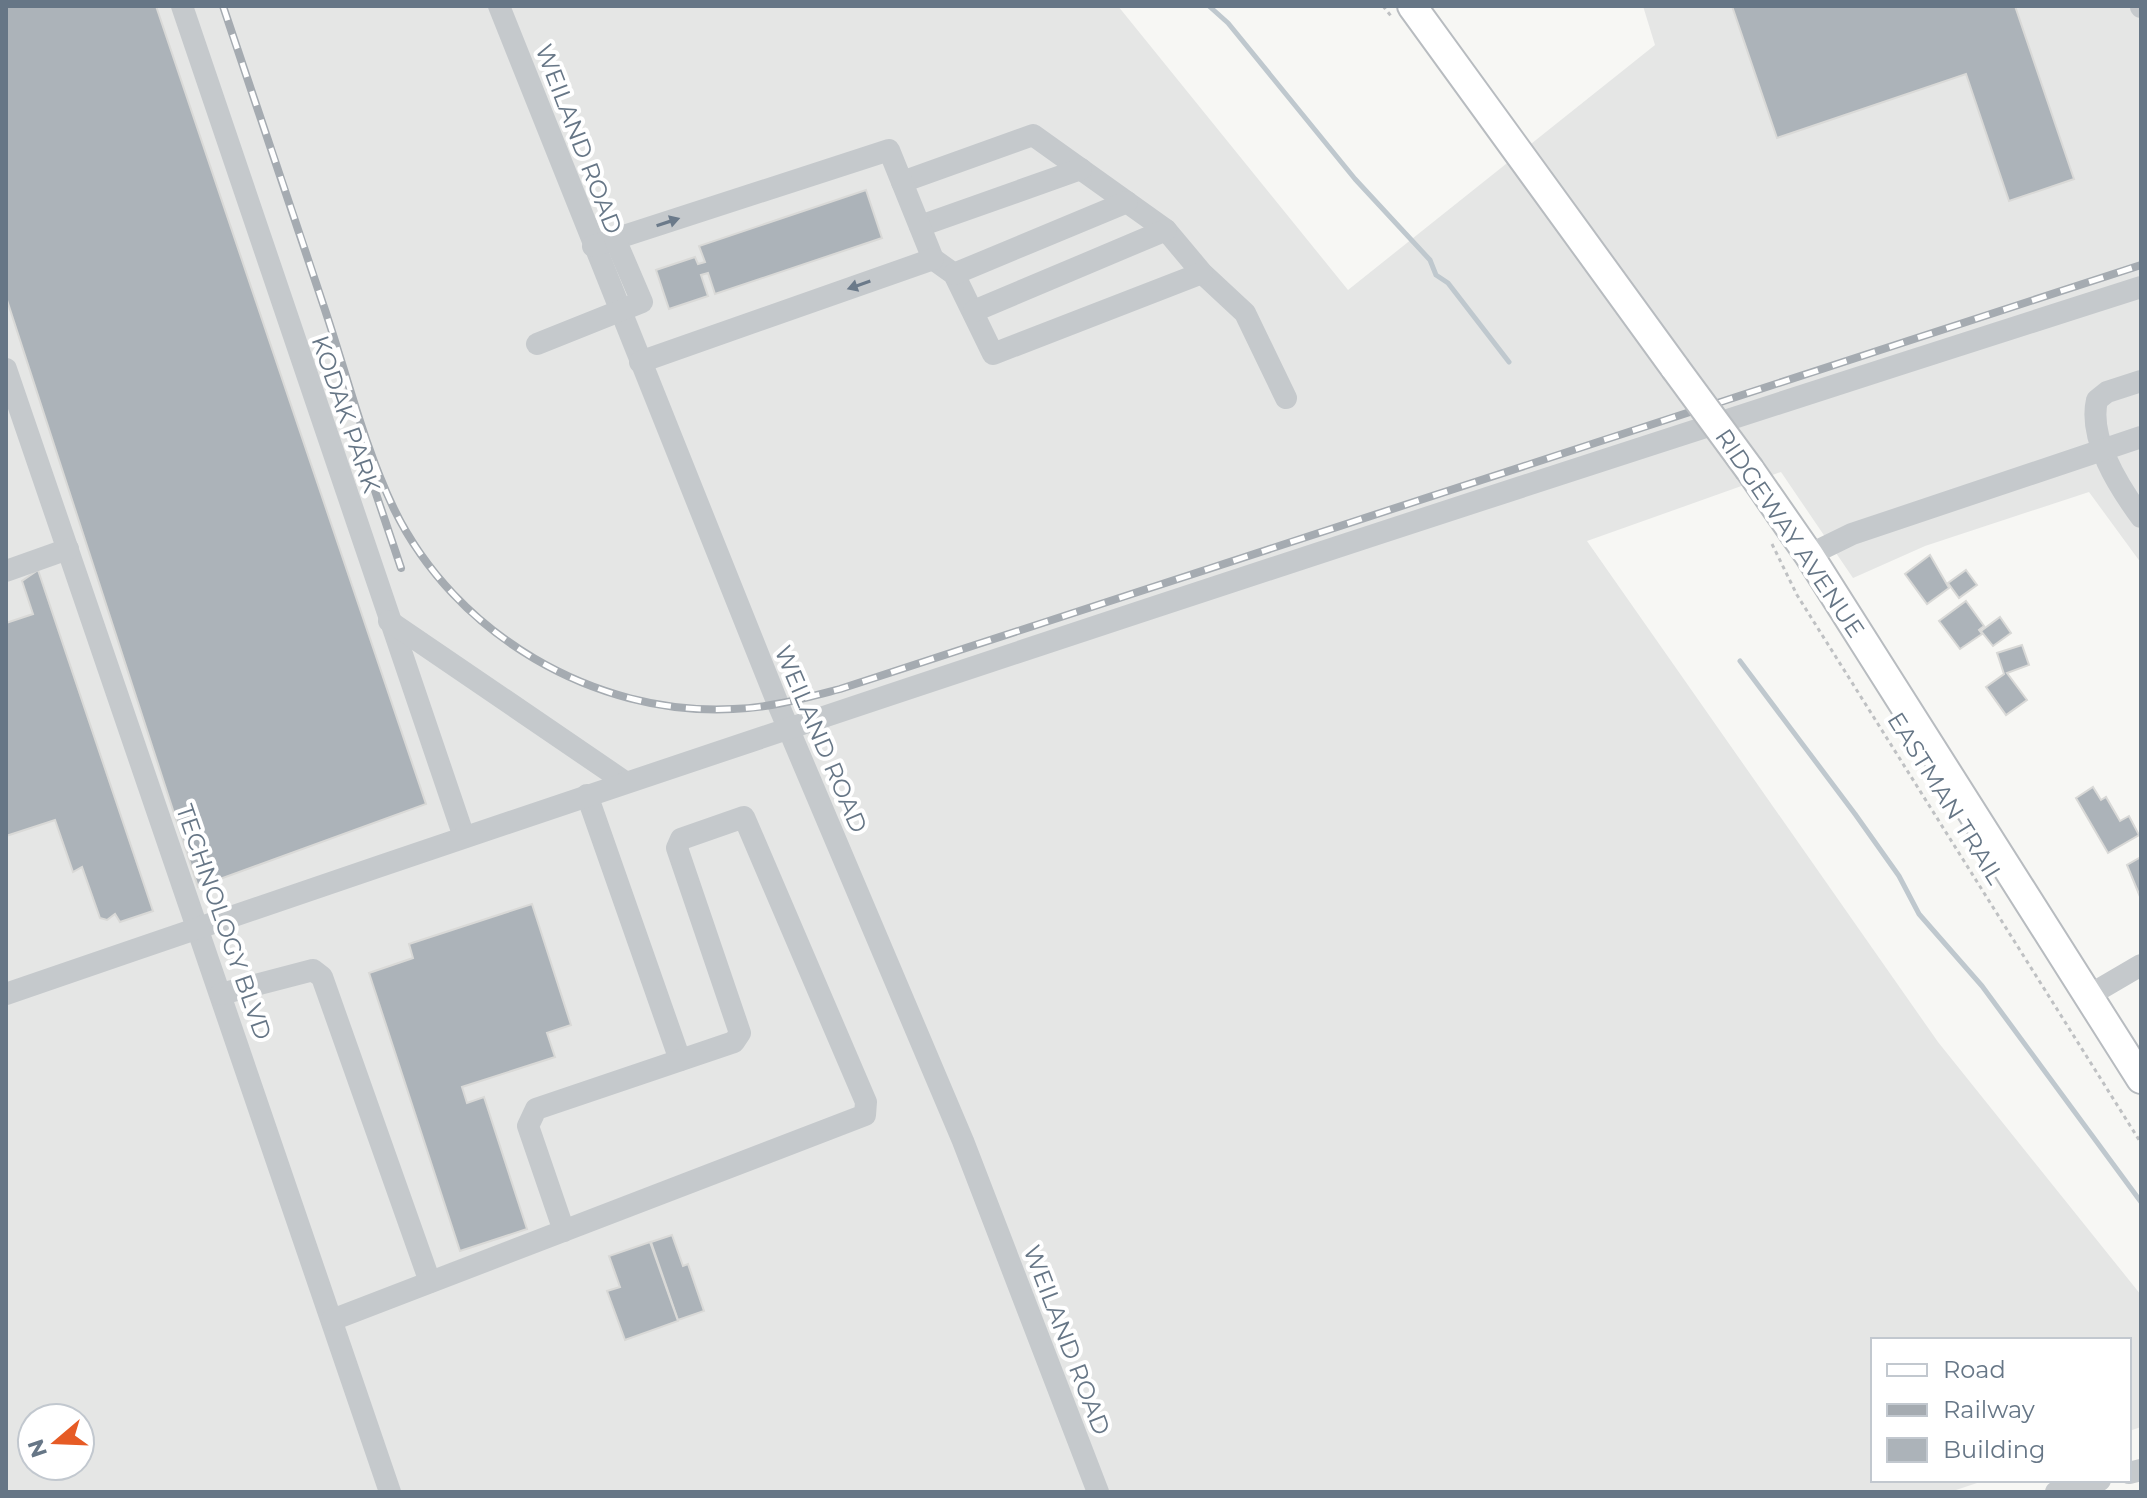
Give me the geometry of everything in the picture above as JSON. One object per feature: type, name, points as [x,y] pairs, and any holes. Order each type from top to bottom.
[{"type":"main road","name":"RIDGEWAY AVENUE","points":[[1412,6],[1809,555],[2141,1079]]},
{"type":"street","name":"KODAK PARK","points":[[182,6],[464,837]]},
{"type":"street","name":"WEILAND ROAD","points":[[499,6],[787,728],[963,1141],[1098,1492]]},
{"type":"street","points":[[902,182],[1033,135],[1166,230],[1202,273],[1245,313],[1286,398]]},
{"type":"street","points":[[593,246],[889,150],[933,259],[954,274],[993,354],[1202,273]]},
{"type":"street","points":[[920,226],[1081,169]]},
{"type":"street","points":[[954,274],[1127,202]]},
{"type":"street","points":[[974,311],[1166,230]]},
{"type":"street","points":[[537,344],[642,302],[615,239]]},
{"type":"street","points":[[640,362],[933,259]]},
{"type":"street","points":[[6,994],[787,728],[1658,441],[2141,287]]},
{"type":"street","name":"TECHNOLOGY BLVD","points":[[6,369],[390,1492]]},
{"type":"street","points":[[2141,381],[2107,392],[2097,400],[2094,414],[2119,488],[2141,517]]},
{"type":"street","points":[[1809,555],[1852,534],[2141,437]]},
{"type":"street","points":[[6,571],[68,549]]},
{"type":"street","points":[[389,621],[625,782]]},
{"type":"street","points":[[587,795],[680,1060]]},
{"type":"street","points":[[332,1320],[430,1282],[564,1231],[865,1115],[866,1102],[744,817],[681,839],[677,848],[740,1033],[734,1042],[536,1109],[530,1115],[528,1126],[564,1231]]},
{"type":"street","points":[[2088,996],[2141,965]]},
{"type":"street","points":[[221,994],[313,970],[322,977],[430,1282]]},
{"type":"street","points":[[2056,1492],[2093,1482]]},
{"type":"path","name":"EASTMAN TRAIL","points":[[1770,541],[1797,595],[2141,1143]]},
{"type":"shaded area","points":[[6,6],[1118,6],[1348,290],[1655,45],[1643,6],[2141,6],[2141,563],[2089,492],[1925,546],[1853,578],[1781,472],[1587,541],[1938,1042],[2141,1295],[2141,1427],[2131,1430],[2131,1338],[1871,1338],[1871,1482],[1980,1482],[1950,1492],[6,1492]]},
{"type":"building","points":[[6,6],[156,6],[426,804],[198,887],[6,297]]},
{"type":"building","points":[[1732,6],[2015,6],[2074,179],[2009,201],[1966,74],[1777,138]]},
{"type":"building","points":[[866,190],[882,238],[715,294],[708,273],[701,275],[708,296],[669,309],[656,270],[695,257],[698,264],[705,262],[699,246]]},
{"type":"building","points":[[1930,555],[1949,588],[1927,604],[1905,574]]},
{"type":"building","points":[[38,570],[153,911],[120,922],[115,914],[107,920],[100,918],[82,867],[73,872],[55,820],[6,836],[6,623],[33,614],[22,581]]},
{"type":"building","points":[[1966,570],[1977,585],[1959,598],[1948,583]]},
{"type":"building","points":[[1966,601],[1984,626],[1979,630],[1982,634],[1960,649],[1939,621]]},
{"type":"building","points":[[2000,617],[2011,633],[1993,646],[1981,631]]},
{"type":"building","points":[[2022,645],[2029,665],[2007,673],[2027,700],[2006,715],[1986,687],[2004,674],[1997,653]]},
{"type":"building","points":[[2093,787],[2101,800],[2106,797],[2120,821],[2129,816],[2139,835],[2108,853],[2076,798]]},
{"type":"building","points":[[2141,857],[2141,899],[2127,865]]},
{"type":"building","points":[[532,904],[571,1025],[547,1033],[555,1057],[462,1087],[467,1103],[484,1097],[527,1229],[460,1251],[369,973],[413,958],[409,944]]},
{"type":"building","points":[[672,1235],[683,1266],[688,1264],[704,1311],[678,1320],[651,1242]]},
{"type":"building","points":[[650,1242],[678,1321],[625,1340],[607,1291],[620,1287],[609,1256]]},
{"type":"waterway","points":[[1209,6],[1228,23],[1355,179],[1430,260],[1436,275],[1448,283],[1509,362]]},
{"type":"waterway","points":[[1740,661],[1899,876],[1919,914],[1982,986],[2141,1202]]},
{"type":"railway","points":[[223,6],[373,459],[394,509],[420,554],[453,594],[491,629],[534,658],[581,682],[630,698],[681,708],[760,707],[840,689],[2141,265]]},
{"type":"railway","points":[[369,473],[401,568]]}]
